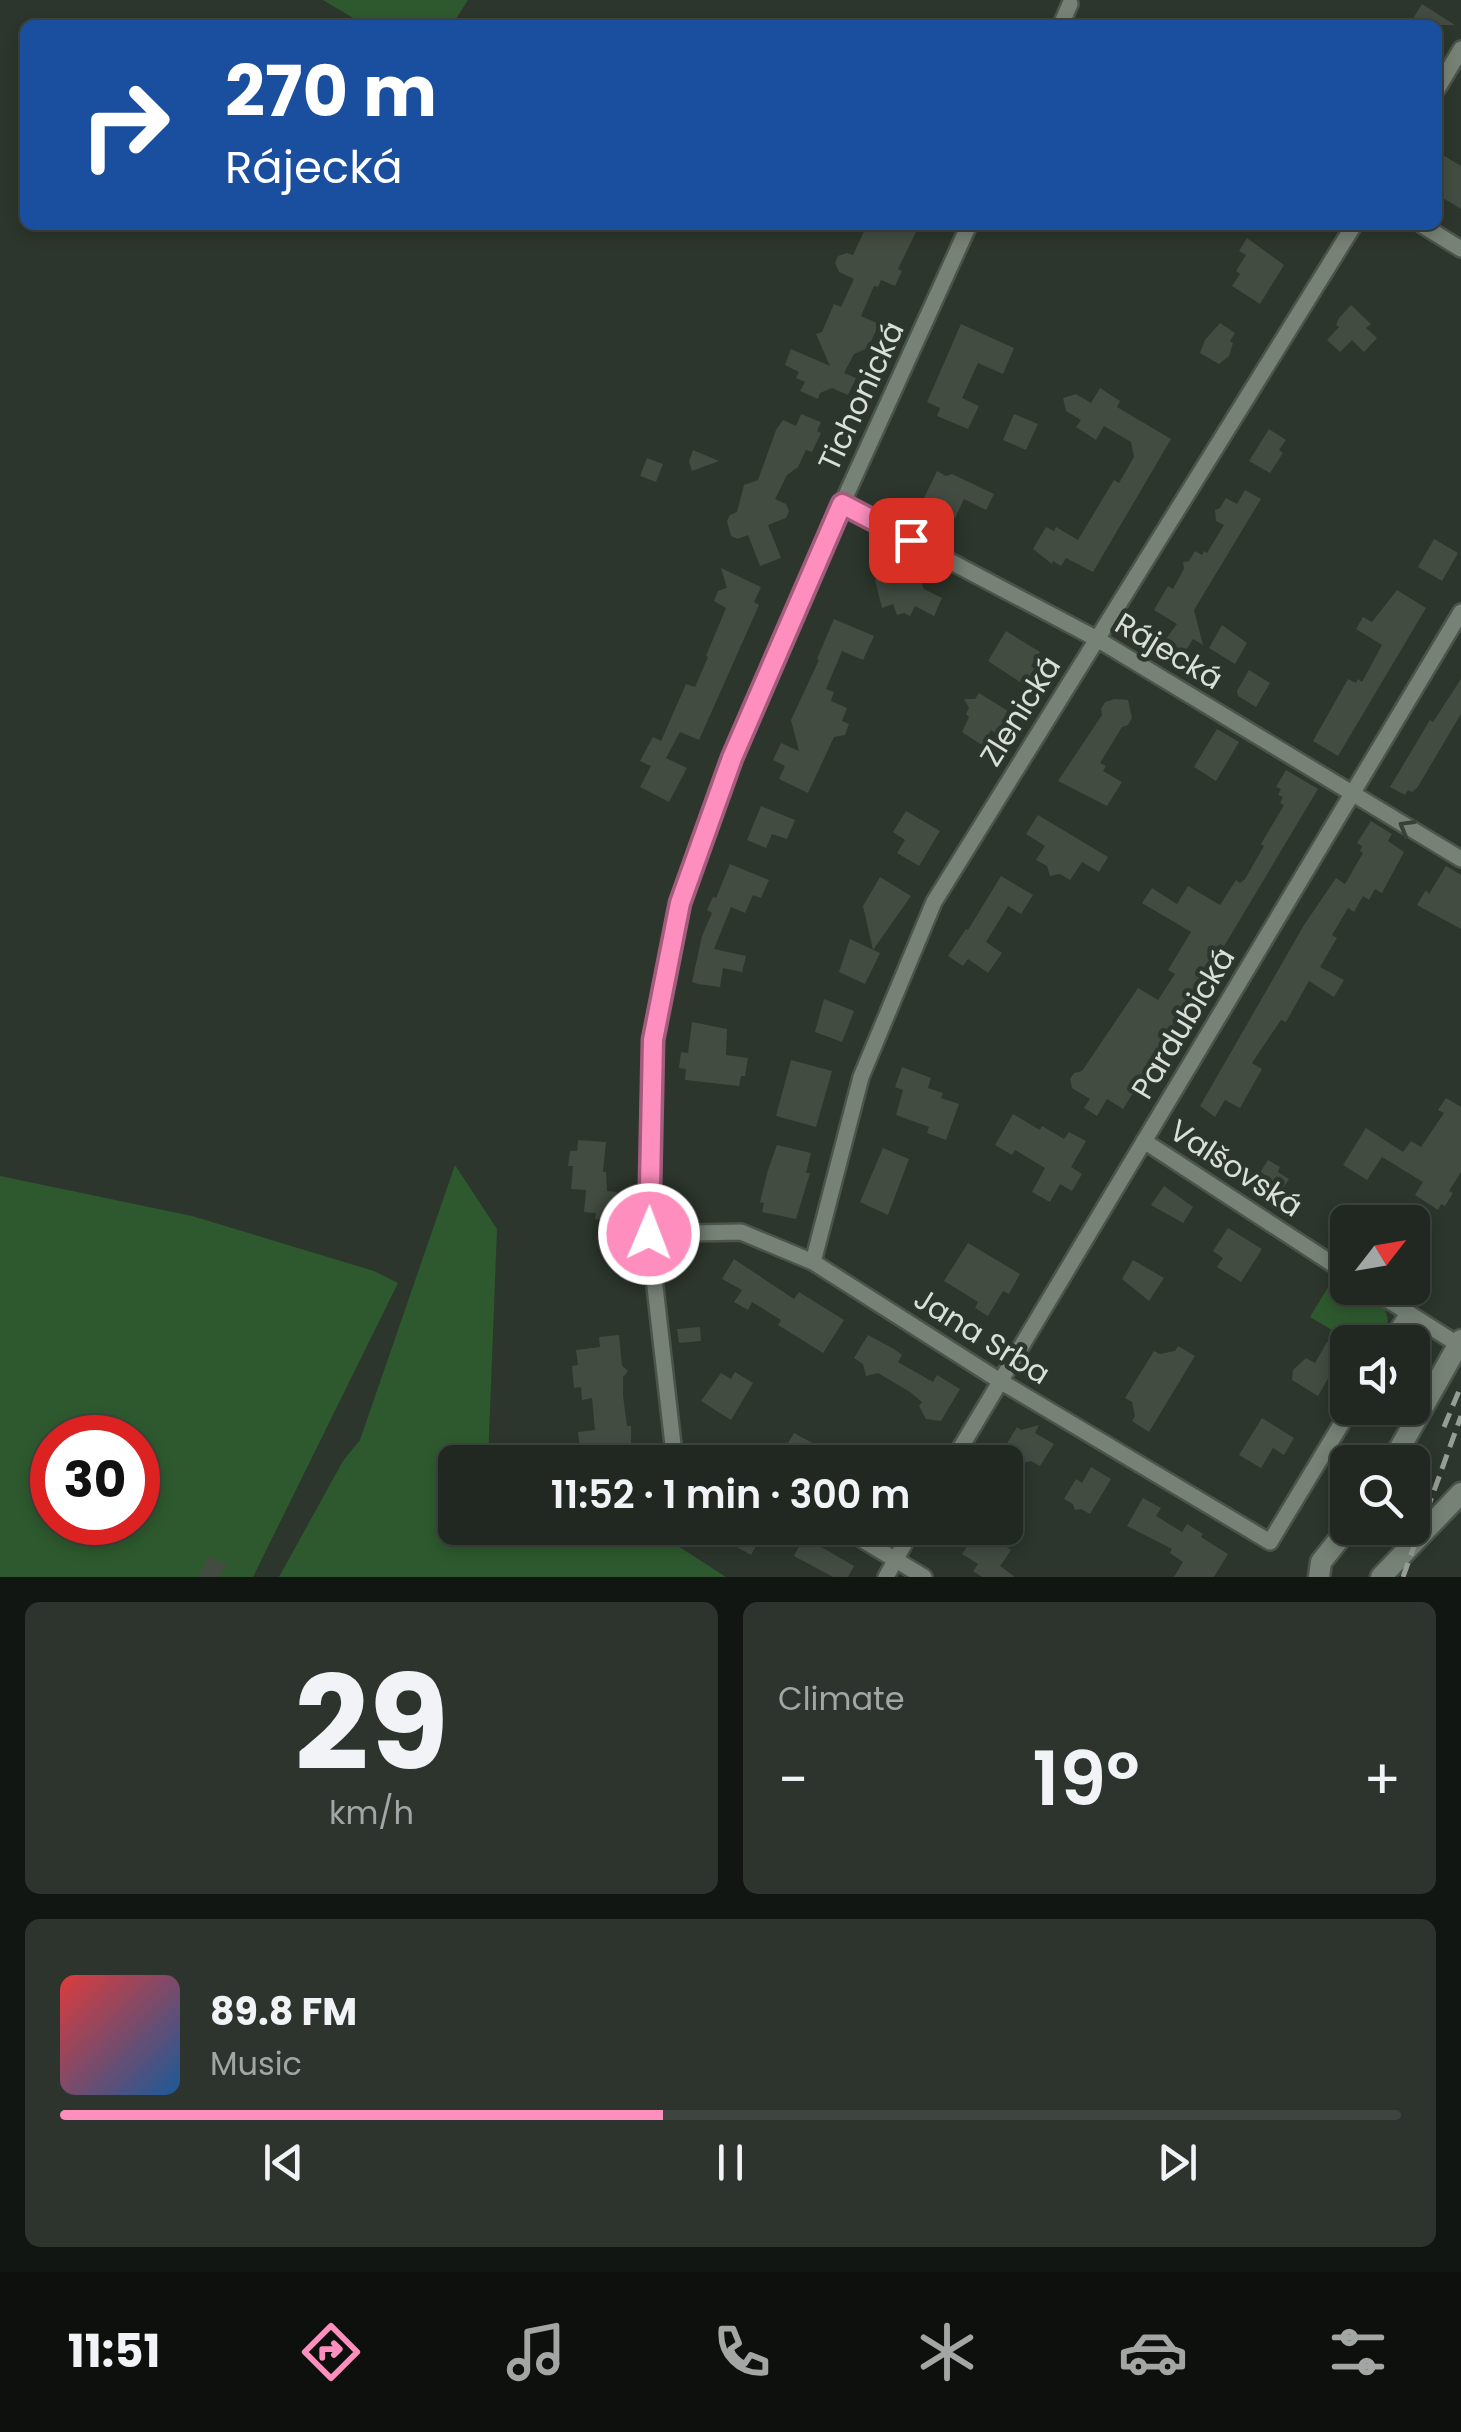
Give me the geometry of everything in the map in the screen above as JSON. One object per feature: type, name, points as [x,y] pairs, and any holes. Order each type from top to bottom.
[{"type":"street","points":[[1063,20],[1070,4]]},
{"type":"street","points":[[1442,81],[1461,49]]},
{"type":"street","name":"Tichonická","points":[[673,1445],[649,1234],[653,1040],[680,903],[732,758],[967,230]]},
{"type":"street","name":"Zlenická","points":[[814,1262],[861,1077],[934,902],[1351,230]]},
{"type":"street","points":[[1430,230],[1461,249]]},
{"type":"street","name":"Rájecká","points":[[842,504],[1096,639],[1461,859]]},
{"type":"street","name":"Pardubická","points":[[962,1445],[1461,612]]},
{"type":"street","name":"Valšovská","points":[[1144,1141],[1330,1262]]},
{"type":"street","name":"Jana Srba","points":[[649,1234],[741,1232],[814,1262],[1000,1381],[1270,1542],[1341,1425]]},
{"type":"street","points":[[1395,1305],[1460,1342],[1402,1445]]},
{"type":"street","points":[[1401,1325],[1408,1313]]},
{"type":"street","points":[[1384,1574],[1461,1493]]},
{"type":"street","points":[[872,1545],[924,1577]]},
{"type":"street","points":[[886,1577],[903,1545]]},
{"type":"street","points":[[1318,1577],[1321,1562],[1334,1545]]},
{"type":"green space","points":[[323,0],[468,0],[455,20],[357,20]]},
{"type":"green space","points":[[455,1165],[497,1229],[489,1445],[438,1445],[438,1545],[676,1545],[726,1577],[279,1577],[343,1461],[360,1440]]},
{"type":"green space","points":[[0,1176],[192,1216],[374,1271],[398,1283],[253,1577],[0,1577]]},
{"type":"green space","points":[[1330,1284],[1330,1305],[1379,1305],[1385,1308],[1388,1321],[1386,1325],[1330,1325],[1330,1329],[1310,1317]]},
{"type":"building","points":[[1422,4],[1455,25],[1442,25],[1442,20],[1412,20]]},
{"type":"building","points":[[1442,154],[1461,166],[1461,209],[1442,197]]},
{"type":"building","points":[[865,230],[916,232],[898,269],[902,271],[895,286],[881,280],[878,287],[874,286],[861,316],[879,324],[868,348],[854,354],[844,373],[856,378],[848,395],[832,388],[820,393],[818,399],[800,391],[805,382],[796,378],[799,372],[785,365],[791,349],[830,366],[816,334],[822,332],[834,304],[841,307],[854,279],[839,272],[835,263],[838,256],[853,255]]},
{"type":"building","points":[[1247,238],[1284,265],[1260,304],[1232,286],[1246,255],[1239,251]]},
{"type":"building","points":[[1351,305],[1371,324],[1366,328],[1377,338],[1364,352],[1352,340],[1340,352],[1327,340]]},
{"type":"building","points":[[1220,323],[1235,333],[1229,356],[1219,364],[1200,353],[1205,340]]},
{"type":"building","points":[[961,324],[1014,348],[1003,374],[978,363],[962,398],[979,406],[968,429],[937,416],[940,408],[927,402]]},
{"type":"building","points":[[1100,388],[1120,401],[1117,407],[1171,439],[1093,572],[1066,558],[1061,566],[1053,561],[1052,564],[1033,549],[1046,527],[1054,531],[1056,527],[1078,540],[1114,480],[1119,483],[1134,457],[1131,442],[1104,426],[1096,440],[1076,427],[1081,420],[1066,411],[1063,398],[1076,394],[1091,403]]},
{"type":"building","points":[[801,414],[821,422],[817,431],[821,433],[812,452],[806,450],[798,467],[787,475],[775,499],[786,504],[789,511],[786,518],[768,525],[781,558],[760,566],[748,535],[738,539],[731,536],[727,521],[737,512],[744,485],[758,480],[776,430],[783,420],[796,426]]},
{"type":"building","points":[[1014,414],[1038,424],[1026,450],[1003,440]]},
{"type":"building","points":[[1269,429],[1286,440],[1270,473],[1249,461]]},
{"type":"building","points":[[693,450],[719,461],[692,471],[689,461]]},
{"type":"building","points":[[647,458],[663,464],[656,482],[640,476]]},
{"type":"building","points":[[937,471],[994,494],[986,510],[964,499],[955,518],[922,502]]},
{"type":"building","points":[[1245,490],[1261,499],[1194,610],[1203,645],[1193,639],[1185,652],[1165,640],[1177,624],[1154,610],[1168,586],[1173,589],[1184,569],[1183,562],[1189,561],[1195,551],[1207,553],[1224,525],[1216,521],[1215,510],[1226,498],[1237,504]]},
{"type":"building","points":[[1434,539],[1458,553],[1442,581],[1418,567]]},
{"type":"building","points":[[721,568],[761,587],[754,602],[759,605],[699,740],[680,732],[666,758],[687,768],[669,802],[640,787],[651,766],[640,761],[653,737],[661,741],[686,684],[695,687],[708,657],[726,608],[714,601],[718,591],[727,588]]},
{"type":"building","points":[[887,569],[920,579],[924,589],[942,598],[934,616],[915,606],[910,616],[897,615],[893,604],[882,608],[875,580],[879,572]]},
{"type":"building","points":[[1397,590],[1426,608],[1338,756],[1313,741],[1348,679],[1362,682],[1382,645],[1356,629],[1363,617],[1372,622]]},
{"type":"building","points":[[834,619],[874,636],[863,660],[842,651],[826,689],[834,692],[831,701],[847,708],[842,721],[849,724],[845,735],[834,737],[808,793],[779,779],[785,766],[773,760],[781,743],[799,751],[791,720]]},
{"type":"building","points":[[1222,625],[1247,643],[1235,664],[1209,648]]},
{"type":"building","points":[[1006,631],[1040,652],[1031,666],[1036,670],[1026,686],[988,661]]},
{"type":"building","points":[[1249,670],[1270,683],[1256,707],[1238,696],[1237,691]]},
{"type":"building","points":[[1461,679],[1461,714],[1417,788],[1405,795],[1390,787],[1430,720],[1433,722]]},
{"type":"building","points":[[979,693],[1008,711],[1004,718],[1009,726],[1000,726],[995,733],[991,730],[982,745],[962,732],[969,717],[964,699],[975,699]]},
{"type":"building","points":[[1128,700],[1132,718],[1100,763],[1106,766],[1103,771],[1122,782],[1107,806],[1058,781],[1102,715],[1105,702]]},
{"type":"building","points":[[1217,729],[1239,742],[1216,781],[1194,767]]},
{"type":"building","points":[[1286,770],[1318,789],[1147,1075],[1123,1109],[1107,1099],[1097,1116],[1084,1108],[1090,1099],[1072,1088],[1070,1079],[1082,1071],[1138,988],[1158,1000],[1175,974],[1168,970],[1191,932],[1142,903],[1152,888],[1177,904],[1188,886],[1220,905],[1236,880],[1240,883],[1245,879],[1264,846],[1261,844],[1284,805],[1280,803],[1283,797],[1278,795],[1281,789],[1276,787]]},
{"type":"building","points":[[761,806],[795,820],[787,839],[772,834],[766,848],[747,840]]},
{"type":"building","points":[[906,811],[940,831],[919,866],[897,853],[905,840],[893,832]]},
{"type":"building","points":[[1038,815],[1108,857],[1099,872],[1082,862],[1070,880],[1060,874],[1050,876],[1047,866],[1036,860],[1045,846],[1026,834]]},
{"type":"building","points":[[1371,821],[1392,834],[1388,841],[1404,852],[1382,893],[1375,889],[1369,900],[1363,896],[1354,912],[1348,908],[1332,935],[1337,938],[1320,967],[1344,980],[1334,997],[1309,981],[1286,1022],[1281,1020],[1252,1063],[1262,1069],[1240,1108],[1225,1100],[1215,1117],[1200,1106],[1304,925],[1336,878],[1345,884],[1363,853],[1357,843]]},
{"type":"building","points":[[730,864],[769,880],[761,898],[753,895],[745,913],[731,907],[714,949],[746,956],[742,972],[723,968],[720,987],[698,984],[692,982],[702,936],[712,913],[707,910]]},
{"type":"building","points":[[1446,866],[1461,875],[1461,929],[1417,905],[1426,890],[1429,894]]},
{"type":"building","points":[[1001,876],[1033,895],[1021,914],[1008,906],[986,942],[1002,953],[988,973],[968,959],[963,966],[948,956]]},
{"type":"building","points":[[880,877],[911,896],[873,950],[863,906]]},
{"type":"building","points":[[850,939],[880,953],[865,984],[839,972]]},
{"type":"building","points":[[824,999],[854,1011],[842,1042],[815,1032]]},
{"type":"building","points":[[692,1022],[727,1029],[726,1055],[748,1058],[739,1086],[685,1080],[686,1069],[679,1068],[681,1052],[688,1053]]},
{"type":"building","points":[[791,1060],[832,1071],[816,1127],[776,1116]]},
{"type":"building","points":[[902,1067],[931,1078],[928,1088],[959,1104],[946,1140],[927,1133],[929,1127],[896,1115],[903,1090],[895,1087]]},
{"type":"building","points":[[1446,1098],[1461,1107],[1461,1172],[1445,1206],[1441,1204],[1438,1210],[1415,1195],[1423,1182],[1382,1157],[1367,1180],[1343,1165],[1366,1128],[1403,1152],[1411,1141],[1421,1147],[1444,1113],[1438,1110]]},
{"type":"building","points":[[1013,1114],[1064,1139],[1069,1132],[1086,1141],[1071,1167],[1082,1174],[1072,1191],[1060,1184],[1050,1202],[1032,1192],[1045,1168],[1015,1150],[1012,1155],[995,1145]]},
{"type":"building","points":[[578,1140],[606,1142],[603,1172],[607,1191],[617,1192],[614,1221],[595,1219],[596,1213],[584,1212],[586,1190],[571,1189],[570,1151],[577,1151]]},
{"type":"building","points":[[777,1145],[811,1153],[806,1173],[810,1173],[796,1219],[762,1212],[764,1203],[760,1202]]},
{"type":"building","points":[[883,1148],[909,1159],[888,1215],[860,1202]]},
{"type":"building","points":[[1268,1160],[1289,1179],[1275,1200],[1252,1185]]},
{"type":"building","points":[[1164,1186],[1193,1207],[1183,1223],[1151,1205]]},
{"type":"building","points":[[1228,1228],[1262,1249],[1241,1282],[1217,1267],[1223,1258],[1213,1251]]},
{"type":"building","points":[[968,1243],[1020,1274],[1009,1294],[1003,1291],[988,1316],[975,1308],[978,1302],[944,1281]]},
{"type":"building","points":[[734,1259],[794,1299],[799,1292],[844,1320],[823,1353],[778,1325],[781,1320],[752,1302],[748,1310],[734,1302],[742,1290],[722,1279]]},
{"type":"building","points":[[1133,1260],[1164,1278],[1149,1301],[1122,1279]]},
{"type":"building","points":[[700,1327],[701,1341],[679,1343],[677,1329]]},
{"type":"building","points":[[619,1335],[622,1366],[628,1371],[623,1377],[623,1395],[627,1426],[631,1426],[631,1445],[580,1445],[578,1432],[595,1430],[592,1398],[582,1400],[581,1387],[574,1388],[572,1366],[578,1365],[576,1350],[600,1347],[599,1337]]},
{"type":"building","points":[[868,1335],[902,1355],[898,1362],[933,1382],[937,1375],[960,1389],[941,1421],[926,1419],[919,1406],[922,1402],[910,1392],[878,1373],[866,1376],[863,1364],[854,1358]]},
{"type":"building","points":[[1327,1342],[1330,1344],[1330,1375],[1318,1396],[1292,1380],[1293,1370],[1306,1358],[1315,1363]]},
{"type":"building","points":[[1178,1346],[1195,1356],[1149,1432],[1132,1421],[1132,1402],[1125,1398],[1154,1351],[1175,1351]]},
{"type":"building","points":[[735,1372],[753,1383],[731,1420],[701,1401],[721,1373],[731,1379]]},
{"type":"building","points":[[1262,1418],[1294,1438],[1284,1455],[1273,1448],[1261,1468],[1239,1455]]},
{"type":"building","points":[[1039,1425],[1035,1433],[1054,1444],[1040,1466],[1031,1461],[1023,1463],[1023,1445],[1006,1445],[1017,1427],[1021,1430]]},
{"type":"building","points":[[794,1433],[816,1445],[787,1445]]},
{"type":"building","points":[[1091,1467],[1111,1479],[1090,1514],[1075,1510],[1064,1499],[1076,1479],[1082,1483]]},
{"type":"building","points":[[1143,1498],[1161,1508],[1156,1516],[1182,1532],[1187,1524],[1228,1554],[1214,1577],[1174,1577],[1183,1562],[1170,1553],[1172,1549],[1127,1526]]},
{"type":"building","points":[[733,1545],[757,1545],[751,1555]]},
{"type":"building","points":[[800,1545],[818,1545],[854,1566],[848,1577],[833,1577],[794,1556]]},
{"type":"building","points":[[968,1545],[1003,1545],[1011,1550],[1000,1566],[1015,1577],[982,1577],[973,1571],[978,1564],[962,1554]]},
{"type":"building","points":[[209,1556],[227,1564],[220,1577],[198,1577]]},
{"type":"railway","points":[[1444,1427],[1461,1386]]},
{"type":"railway","points":[[1403,1577],[1461,1416]]},
{"type":"route","points":[[649,1234],[653,1040],[680,903],[732,758],[842,504],[911,540]]}]
